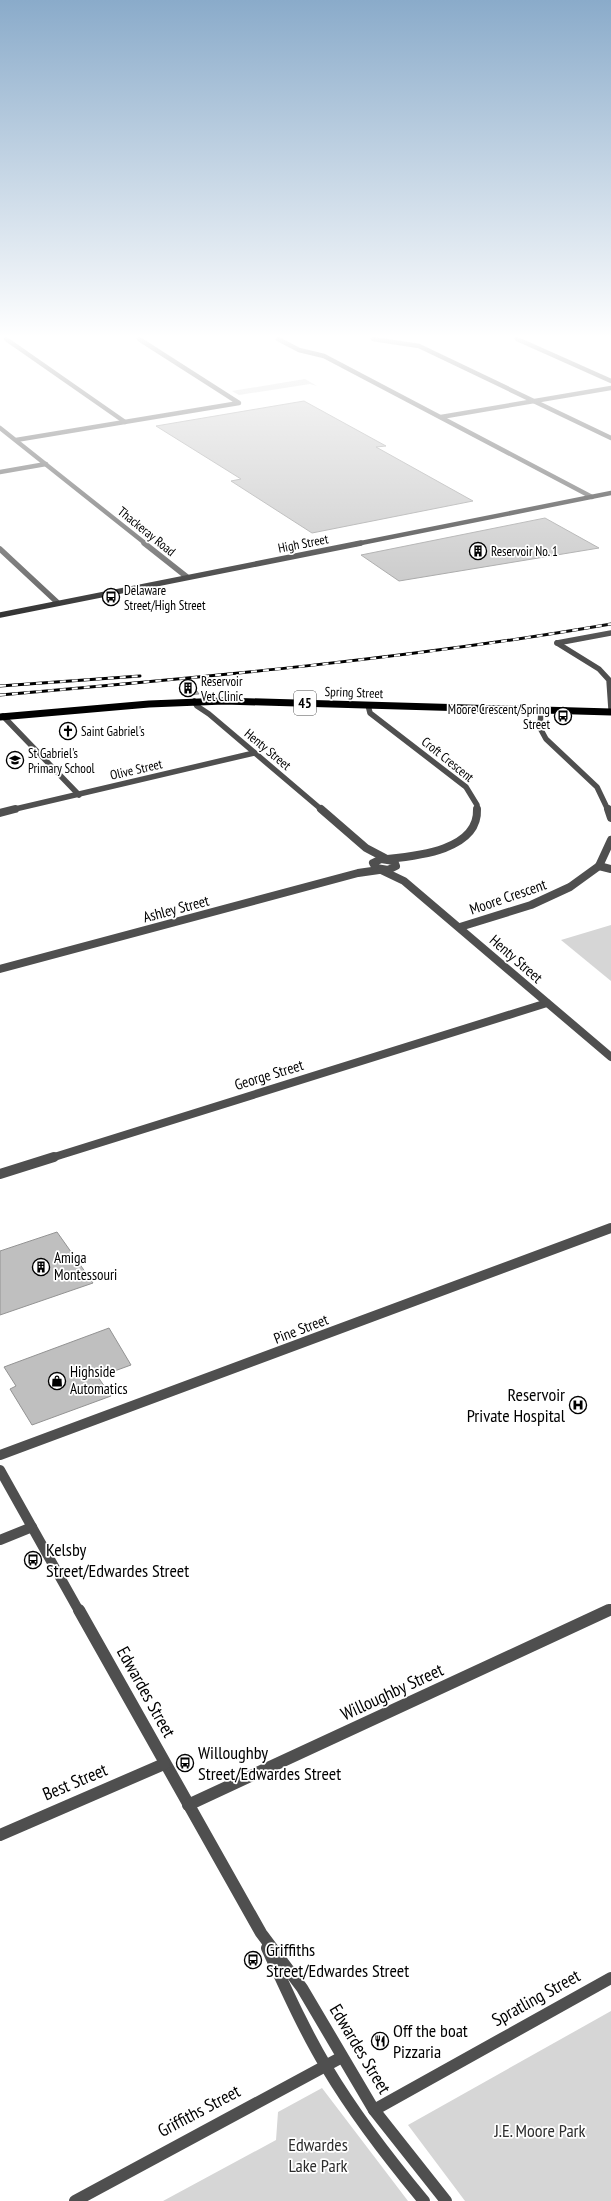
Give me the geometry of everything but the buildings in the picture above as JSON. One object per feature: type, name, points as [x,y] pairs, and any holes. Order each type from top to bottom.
[{"type":"main road","name":"High Street","points":[[0,615],[611,493]]},
{"type":"main road","name":"Spring Street","points":[[2,716],[194,701],[611,712]]},
{"type":"street","name":"Thackeray Road","points":[[18,442],[187,577]]},
{"type":"street","points":[[487,442],[592,497]]},
{"type":"street","points":[[0,472],[46,464]]},
{"type":"street","points":[[0,549],[58,603]]},
{"type":"street","points":[[611,633],[557,643],[598,669],[608,680],[611,709]]},
{"type":"street","name":"Henty Street","points":[[194,701],[197,706],[209,714],[366,848],[386,859],[394,861],[404,881]]},
{"type":"street","points":[[207,701],[206,706],[209,714]]},
{"type":"street","name":"Croft Crescent","points":[[368,705],[370,713],[466,787],[478,808],[478,824],[467,836],[445,847],[413,856],[373,862]]},
{"type":"street","points":[[541,710],[540,728],[546,739],[597,787],[602,794],[611,818]]},
{"type":"street","points":[[2,716],[79,795]]},
{"type":"street","name":"Olive Street","points":[[0,813],[254,753]]},
{"type":"street","points":[[611,840],[600,866],[611,869]]},
{"type":"street","name":"Henty Street","points":[[366,848],[374,867],[404,881],[460,927],[611,1057]]},
{"type":"street","name":"Croft Crescent","points":[[380,870],[392,869],[413,856]]},
{"type":"street","name":"Ashley Street","points":[[358,872],[373,862]]},
{"type":"street","name":"Moore Crescent","points":[[460,927],[532,905],[570,887],[600,866]]},
{"type":"street","name":"Ashley Street","points":[[0,969],[358,872],[380,870]]},
{"type":"street","name":"George Street","points":[[0,1174],[547,1002]]},
{"type":"street","name":"Pine Street","points":[[0,1455],[611,1228]]},
{"type":"street","name":"Edwardes Street","points":[[0,1470],[164,1764],[261,1933],[297,2013],[326,2065],[358,2116],[424,2201]]},
{"type":"street","points":[[0,1540],[32,1527]]},
{"type":"street","name":"Willoughby Street","points":[[188,1805],[611,1609]]},
{"type":"street","name":"Best Street","points":[[0,1835],[164,1764]]},
{"type":"street","name":"Edwardes Street","points":[[261,1933],[302,1988],[374,2110],[446,2201]]},
{"type":"street","name":"Spratling Street","points":[[374,2110],[409,2089],[611,1978]]},
{"type":"street","name":"Griffiths Street","points":[[75,2201],[164,2150],[342,2057]]},
{"type":"green space","points":[[611,925],[611,981],[561,940]]},
{"type":"green space","name":"J.E. Moore Park","points":[[611,2011],[611,2201],[465,2201],[408,2125]]},
{"type":"green space","name":"Edwardes Lake Park","points":[[322,2088],[408,2201],[163,2201],[276,2140],[278,2112]]},
{"type":"railway","points":[[0,695],[307,666],[459,647],[611,624]]},
{"type":"railway","points":[[0,686],[140,676]]},
{"type":"place","name":"Reservoir No. 1","points":[[478,551]]},
{"type":"place","name":"Delaware Street/High Street","points":[[111,597]]},
{"type":"place","name":"Reservoir Vet Clinic","points":[[188,688]]},
{"type":"place","name":"Moore Crescent/Spring Street","points":[[563,716]]},
{"type":"place","name":"Saint Gabriel's","points":[[68,731]]},
{"type":"place","name":"St Gabriel's Primary School","points":[[15,760]]},
{"type":"place","name":"Amiga Montessouri","points":[[41,1267]]},
{"type":"place","name":"Highside Automatics","points":[[57,1381]]},
{"type":"place","name":"Reservoir Private Hospital","points":[[578,1405]]},
{"type":"place","name":"Kelsby Street/Edwardes Street","points":[[33,1560]]},
{"type":"place","name":"Willoughby Street/Edwardes Street","points":[[185,1763]]},
{"type":"place","name":"Griffiths Street/Edwardes Street","points":[[253,1960]]},
{"type":"place","name":"Off the boat Pizzaria","points":[[380,2041]]}]
